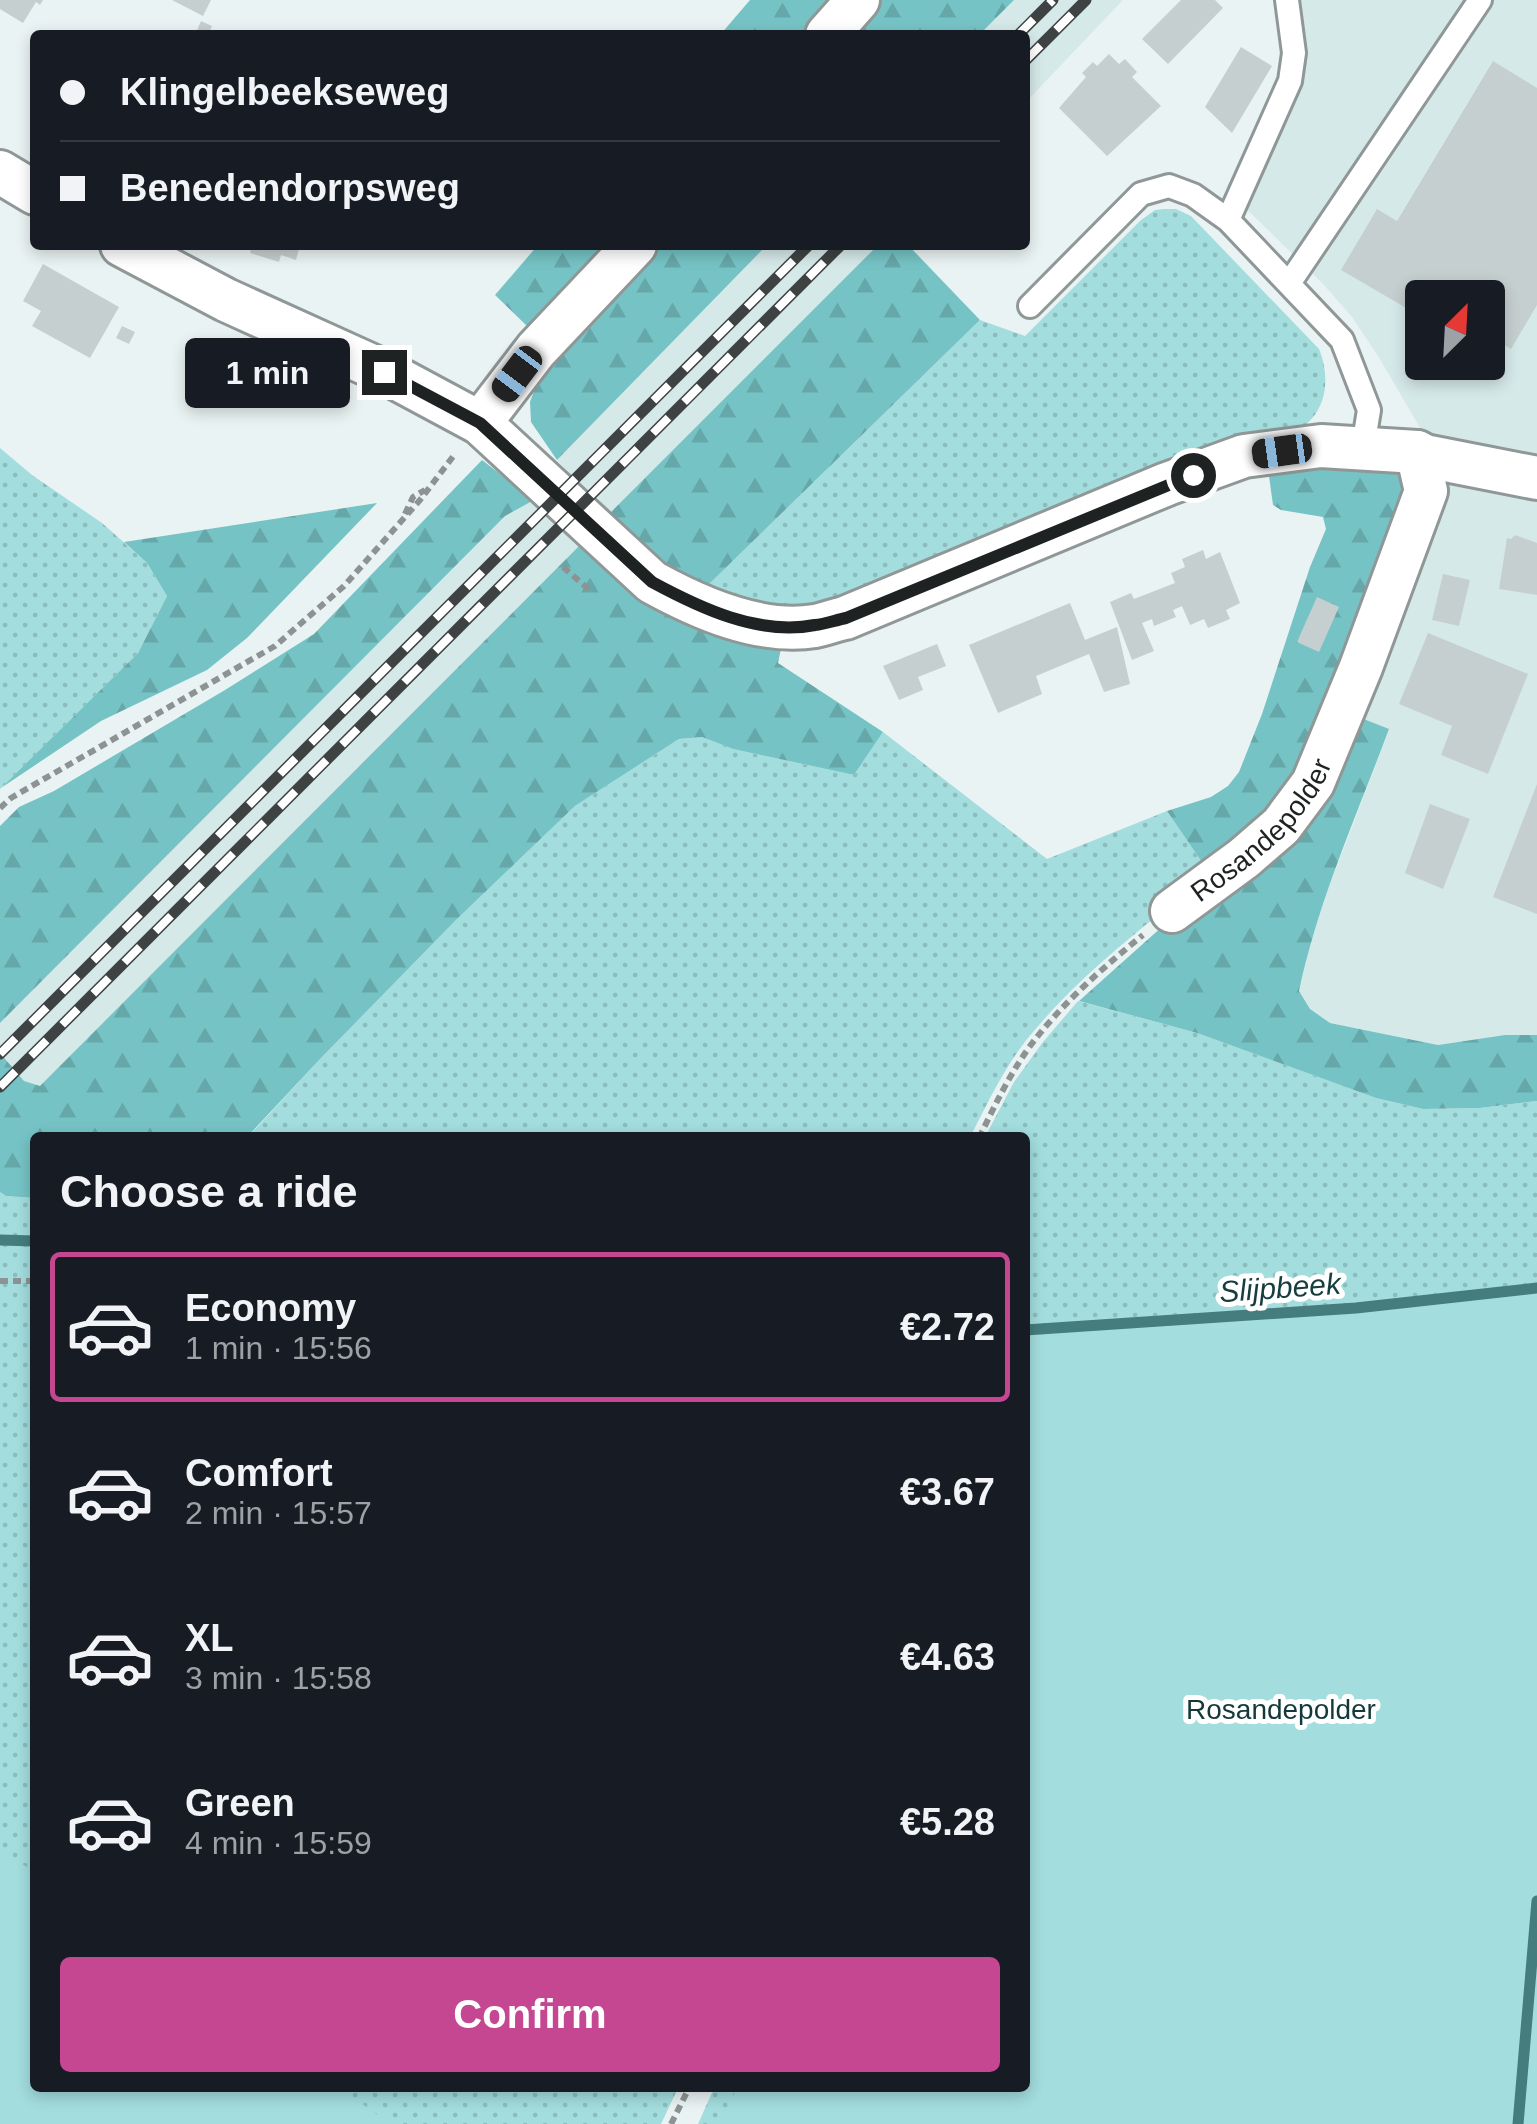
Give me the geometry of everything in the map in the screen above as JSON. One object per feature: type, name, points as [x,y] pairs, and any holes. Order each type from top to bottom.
[{"type":"street","points":[[831,30],[858,0]]},
{"type":"street","points":[[0,172],[30,191]]},
{"type":"street","points":[[131,250],[226,300],[384,372],[480,423],[652,582],[684,600],[734,619],[812,626],[846,618],[1167,484],[1244,456],[1321,446],[1363,447],[1417,452],[1537,478]]},
{"type":"street","points":[[480,423],[536,350],[630,250]]},
{"type":"street","name":"Rosandepolder","points":[[1172,912],[1280,826],[1313,783],[1362,668],[1426,492],[1417,452]]},
{"type":"lane","points":[[1228,220],[1290,81],[1294,53],[1286,0]]},
{"type":"lane","points":[[1290,282],[1480,0]]},
{"type":"lane","points":[[1030,306],[1141,194],[1169,186],[1193,195],[1228,220],[1342,340],[1370,410],[1363,447]]},
{"type":"path","points":[[0,808],[10,798],[275,646],[344,586],[403,520],[412,497],[430,486]]},
{"type":"path","points":[[563,567],[592,592]]},
{"type":"path","name":"Rosandepolder","points":[[981,1132],[1008,1080],[1037,1037],[1116,957],[1172,912]]},
{"type":"path","points":[[0,1281],[30,1281]]},
{"type":"path","points":[[671,2124],[687,2092]]},
{"type":"shaded area","points":[[1014,0],[1123,0],[1030,98],[1030,30],[984,30]]},
{"type":"shaded area","points":[[1276,0],[1537,0],[1537,1035],[1505,1035],[1438,1045],[1330,1023],[1310,1010],[1298,991],[1327,892],[1389,730],[1351,714],[1440,490],[1419,426],[1352,317],[1226,189],[1280,73],[1283,51]]},
{"type":"shaded area","points":[[762,250],[873,250],[609,514],[557,460]]},
{"type":"shaded area","points":[[534,500],[582,543],[40,1087],[24,1081],[0,1053],[0,1023],[505,515]]},
{"type":"green space","points":[[750,0],[841,0],[814,30],[724,30]]},
{"type":"green space","points":[[874,0],[1014,0],[984,30],[847,30]]},
{"type":"green space","points":[[1176,209],[1191,216],[1319,349],[1325,372],[1324,394],[1308,423],[1298,430],[872,588],[804,609],[773,609],[704,589],[980,320],[1025,336],[1141,220],[1155,210]]},
{"type":"green space","points":[[534,250],[614,250],[537,329],[528,327],[495,295]]},
{"type":"green space","points":[[646,250],[762,250],[557,460],[531,422],[530,402],[544,363]]},
{"type":"green space","points":[[873,250],[913,250],[980,320],[704,589],[653,564],[609,514]]},
{"type":"green space","points":[[0,448],[102,523],[147,563],[167,596],[138,653],[0,789]]},
{"type":"green space","points":[[482,460],[534,500],[505,516],[0,1023],[0,826],[19,807],[54,791],[314,634]]},
{"type":"green space","points":[[1332,465],[1396,470],[1406,478],[1408,493],[1305,779],[1210,874],[1167,811],[1211,797],[1228,786],[1239,772],[1326,529],[1323,517],[1273,505],[1268,469]]},
{"type":"green space","points":[[377,503],[247,638],[207,670],[101,721],[1,788],[138,653],[167,596],[147,563],[124,542]]},
{"type":"green space","points":[[582,543],[782,644],[778,663],[883,732],[854,775],[733,749],[702,737],[679,739],[575,806],[456,920],[252,1132],[30,1132],[30,1198],[6,1196],[0,1192],[0,1053],[24,1081],[40,1086]]},
{"type":"green space","points":[[1351,714],[1389,729],[1327,891],[1299,991],[1310,1009],[1330,1023],[1438,1045],[1505,1035],[1537,1035],[1537,1101],[1423,1109],[1376,1098],[1197,1033],[1079,1001],[1164,925],[1226,881]]},
{"type":"green space","points":[[883,732],[1047,859],[1167,811],[1210,874],[1117,949],[1053,1009],[1014,1056],[973,1132],[253,1132],[456,920],[575,806],[679,739],[702,737],[733,749],[854,775]]},
{"type":"green space","name":"Rosandepolder","points":[[1078,1001],[1197,1033],[1376,1098],[1423,1109],[1537,1101],[1537,2124],[698,2124],[712,2092],[1030,2092],[1030,1132],[988,1132],[1014,1082]]},
{"type":"green space","points":[[0,1192],[30,1198],[30,2092],[676,2092],[661,2124],[0,2124]]},
{"type":"green space","name":"Rosandepolder","points":[[1537,1289],[1537,2124],[720,2124],[735,2092],[1030,2092],[1030,1331]]},
{"type":"green space","points":[[0,1848],[30,1869],[30,2092],[345,2092],[391,2124],[0,2124]]},
{"type":"building","points":[[0,0],[43,0],[40,5],[36,2],[23,23],[0,9]]},
{"type":"building","points":[[172,0],[211,0],[203,16]]},
{"type":"building","points":[[1181,0],[1215,0],[1223,8],[1168,64],[1142,39]]},
{"type":"building","points":[[201,21],[212,26],[210,30],[197,30]]},
{"type":"building","points":[[1241,47],[1272,66],[1232,133],[1205,107]]},
{"type":"building","points":[[1109,54],[1119,64],[1125,59],[1137,72],[1132,77],[1161,106],[1107,156],[1059,108],[1086,77],[1082,73]]},
{"type":"building","points":[[1493,61],[1537,88],[1537,305],[1511,349],[1505,345],[1505,280],[1405,280],[1405,307],[1341,270],[1377,209],[1397,221]]},
{"type":"building","points":[[299,250],[296,260],[281,255],[279,262],[250,253]]},
{"type":"building","points":[[43,264],[119,307],[90,358],[32,326],[41,311],[23,301]]},
{"type":"building","points":[[122,326],[135,332],[129,344],[116,338]]},
{"type":"building","points":[[1515,535],[1537,543],[1537,595],[1499,589],[1507,538]]},
{"type":"building","points":[[1203,550],[1206,559],[1220,552],[1240,603],[1226,610],[1230,619],[1208,628],[1204,619],[1190,625],[1182,606],[1173,610],[1176,617],[1154,626],[1152,619],[1142,623],[1154,651],[1132,660],[1110,602],[1131,593],[1134,599],[1175,583],[1171,573],[1185,567],[1182,559]]},
{"type":"building","points":[[1443,574],[1470,580],[1459,626],[1432,620]]},
{"type":"building","points":[[1317,597],[1339,607],[1319,652],[1297,642]]},
{"type":"building","points":[[1070,603],[1085,640],[1117,627],[1130,684],[1104,692],[1089,654],[1036,676],[1042,694],[998,713],[969,645]]},
{"type":"building","points":[[1428,633],[1528,674],[1488,774],[1441,755],[1452,726],[1399,704]]},
{"type":"building","points":[[937,644],[946,666],[918,677],[923,690],[899,700],[883,666]]},
{"type":"building","points":[[1537,784],[1537,914],[1493,897]]},
{"type":"building","points":[[1430,804],[1470,819],[1443,889],[1405,873]]},
{"type":"waterway","name":"Slijpbeek","points":[[0,1240],[30,1241]]},
{"type":"waterway","name":"Slijpbeek","points":[[1030,1330],[1356,1308],[1537,1288]]},
{"type":"waterway","name":"Slijpbeek","points":[[1518,2124],[1537,1901]]},
{"type":"railway","points":[[1023,30],[1053,0]]},
{"type":"railway","points":[[1030,56],[1086,0]]},
{"type":"railway","points":[[0,1054],[804,250]]},
{"type":"railway","points":[[0,1087],[836,250]]},
{"type":"route","points":[[384,372],[480,423],[652,582],[684,600],[734,619],[781,626],[812,626],[846,618],[1193,475]]}]
